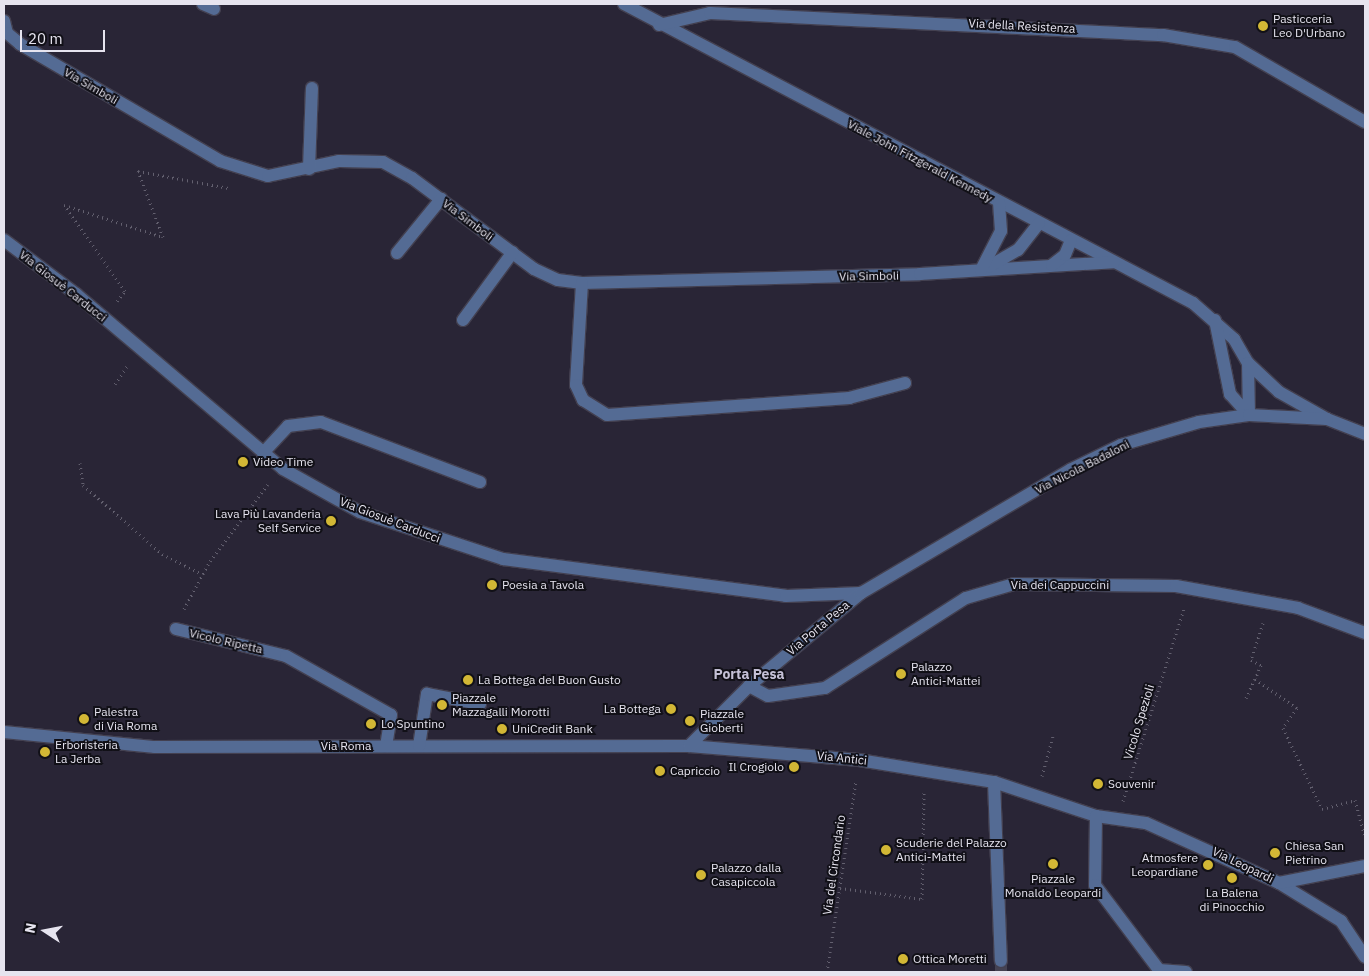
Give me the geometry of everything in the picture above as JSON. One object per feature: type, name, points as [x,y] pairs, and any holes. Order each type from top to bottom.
[{"type":"street","name":"Viale John Fitzgerald Kennedy","points":[[624,4],[659,25],[1114,262],[1215,320],[1248,363]]},
{"type":"street","name":"Via della Resistenza","points":[[659,25],[710,12],[1163,35],[1235,47],[1365,122]]},
{"type":"street","name":"Via Simboli","points":[[4,21],[6,33],[20,44],[220,162],[268,176],[361,158],[383,162],[441,199],[512,252],[558,280],[582,283],[981,270],[1114,262]]},
{"type":"street","points":[[309,169],[312,88]]},
{"type":"street","points":[[397,253],[441,199]]},
{"type":"street","points":[[981,270],[1001,231],[999,202]]},
{"type":"street","name":"Via Simboli","points":[[981,270],[1018,250],[1039,223]]},
{"type":"street","name":"Via Giosuè Carducci","points":[[4,240],[104,318],[282,469],[360,512],[503,559],[786,596],[860,592]]},
{"type":"street","points":[[1052,265],[1066,255],[1071,240]]},
{"type":"street","points":[[463,320],[512,252]]},
{"type":"street","points":[[582,283],[576,385],[583,400],[607,415],[849,398],[905,383]]},
{"type":"street","points":[[1215,320],[1230,394],[1249,416]]},
{"type":"street","points":[[1248,363],[1249,416]]},
{"type":"street","name":"Via Nicola Badaloni","points":[[1248,363],[1280,392],[1326,419],[1365,434]]},
{"type":"street","name":"Via Nicola Badaloni","points":[[860,592],[1121,445],[1189,424],[1249,416],[1326,419]]},
{"type":"street","points":[[263,453],[288,426],[321,422],[480,482]]},
{"type":"street","name":"Via dei Cappuccini","points":[[749,686],[768,696],[825,688],[966,598],[1014,584],[1176,586],[1271,602],[1329,616],[1365,633]]},
{"type":"street","name":"Via Porta Pesa","points":[[689,746],[749,686],[860,592]]},
{"type":"street","name":"Vicolo Ripetta","points":[[176,630],[286,656],[391,715],[386,746]]},
{"type":"street","points":[[419,746],[427,694],[480,704]]},
{"type":"street","name":"Via Roma","points":[[4,732],[155,747],[689,746]]},
{"type":"street","name":"Via Antici","points":[[689,746],[859,760],[994,782]]},
{"type":"street","points":[[1001,961],[994,782],[1036,798],[1096,816],[1095,885],[1160,971],[1186,972]]},
{"type":"street","name":"Via Leopardi","points":[[1096,816],[1146,823],[1279,883],[1341,921],[1365,957]]},
{"type":"street","points":[[1279,883],[1365,866]]},
{"type":"path","points":[[104,318],[125,290],[64,205],[162,236],[138,171],[231,188]]},
{"type":"path","points":[[80,463],[83,486],[162,554],[202,574]]},
{"type":"path","name":"Vicolo Ripetta","points":[[176,630],[202,574],[282,469]]},
{"type":"path","points":[[1246,698],[1261,665],[1251,660],[1271,602]]},
{"type":"path","name":"Vicolo Spezioli","points":[[1116,820],[1177,630]]},
{"type":"path","points":[[1255,679],[1297,708],[1283,728],[1322,809],[1355,800],[1365,838]]},
{"type":"path","points":[[1036,798],[1053,736]]},
{"type":"path","name":"Via del Circondario","points":[[827,972],[859,760]]},
{"type":"path","points":[[840,888],[922,899],[924,771]]},
{"type":"tunnel","points":[[1001,961],[1001,972]]},
{"type":"place","name":"Pasticceria Leo D'Urbano","points":[[1263,26]]},
{"type":"place","name":"Video Time","points":[[243,462]]},
{"type":"place","name":"Lava Più Lavanderia Self Service","points":[[331,521]]},
{"type":"place","name":"Poesia a Tavola","points":[[492,585]]},
{"type":"place","name":"Palazzo Antici-Mattei","points":[[901,674]]},
{"type":"place","name":"La Bottega del Buon Gusto","points":[[468,680]]},
{"type":"place","name":"Piazzale Mazzagalli Morotti","points":[[442,705]]},
{"type":"place","name":"La Bottega","points":[[671,709]]},
{"type":"place","name":"Palestra di Via Roma","points":[[84,719]]},
{"type":"place","name":"Piazzale Gioberti","points":[[690,721]]},
{"type":"place","name":"Lo Spuntino","points":[[371,724]]},
{"type":"place","name":"UniCredit Bank","points":[[502,729]]},
{"type":"place","name":"Erboristeria La Jerba","points":[[45,752]]},
{"type":"place","name":"Il Crogiolo","points":[[794,767]]},
{"type":"place","name":"Capriccio","points":[[660,771]]},
{"type":"place","name":"Souvenir","points":[[1098,784]]},
{"type":"place","name":"Scuderie del Palazzo Antici-Mattei","points":[[886,850]]},
{"type":"place","name":"Chiesa San Pietrino","points":[[1275,853]]},
{"type":"place","name":"Piazzale Monaldo Leopardi","points":[[1053,864]]},
{"type":"place","name":"Atmosfere Leopardiane","points":[[1208,865]]},
{"type":"place","name":"Palazzo dalla Casapiccola","points":[[701,875]]},
{"type":"place","name":"La Balena di Pinocchio","points":[[1232,878]]},
{"type":"place","name":"Ottica Moretti","points":[[903,959]]},
{"type":"district","name":"Porta Pesa","points":[[749,674]]}]
